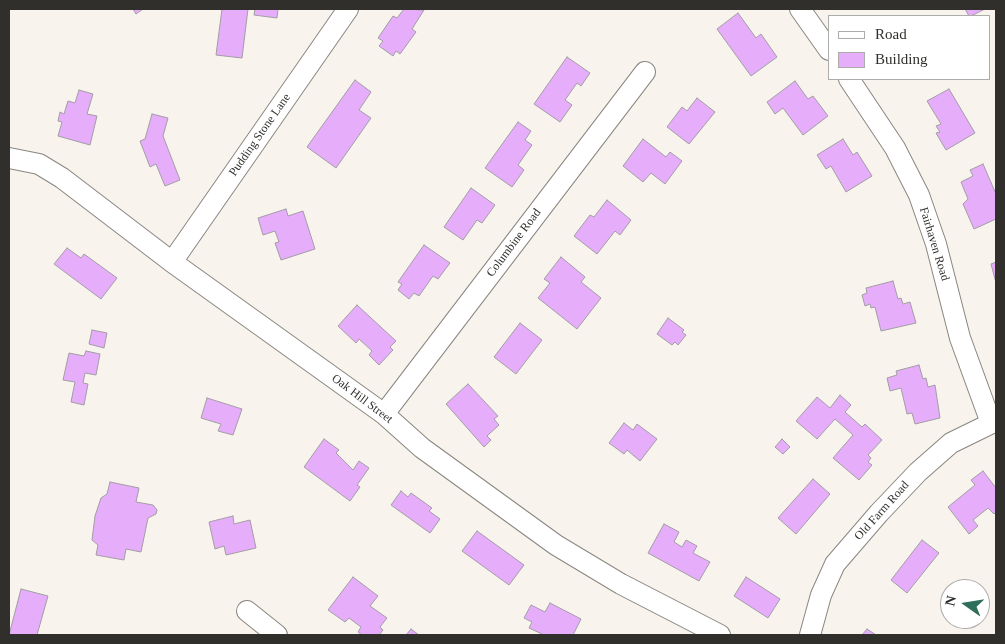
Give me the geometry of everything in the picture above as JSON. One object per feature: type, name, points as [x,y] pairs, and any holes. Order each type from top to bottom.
[{"type":"street","name":"Pudding Stone Lane","points":[[172,262],[348,9]]},
{"type":"street","points":[[800,9],[828,49]]},
{"type":"street","name":"Columbine Road","points":[[384,414],[645,72]]},
{"type":"street","name":"Fairhaven Road","points":[[850,80],[895,148],[919,195],[936,244],[960,338],[994,422]]},
{"type":"street","name":"Oak Hill Street","points":[[9,158],[39,164],[62,178],[172,262],[384,414],[422,448],[556,544],[621,584],[720,635]]},
{"type":"street","name":"Old Farm Road","points":[[810,635],[821,595],[835,564],[918,472],[951,443],[994,422]]},
{"type":"street","points":[[247,611],[277,635]]},
{"type":"building","points":[[133,9],[143,9],[136,14]]},
{"type":"building","points":[[222,9],[248,9],[242,58],[216,55]]},
{"type":"building","points":[[255,9],[278,9],[277,18],[254,15]]},
{"type":"building","points":[[404,9],[424,10],[412,29],[416,32],[400,54],[396,51],[393,56],[379,46],[383,41],[378,38],[393,16],[397,18]]},
{"type":"building","points":[[965,9],[985,9],[973,15],[968,15]]},
{"type":"building","points":[[738,13],[756,38],[761,34],[777,57],[751,76],[717,29]]},
{"type":"building","points":[[567,57],[590,73],[581,86],[577,83],[565,100],[572,105],[560,122],[534,104]]},
{"type":"building","points":[[355,80],[371,92],[359,110],[371,118],[336,168],[307,147]]},
{"type":"building","points":[[795,81],[808,99],[813,96],[828,116],[803,135],[783,108],[775,114],[767,102]]},
{"type":"building","points":[[949,89],[975,133],[946,150],[936,133],[940,132],[936,126],[941,124],[927,101]]},
{"type":"building","points":[[79,90],[93,94],[87,114],[97,116],[90,145],[58,136],[62,122],[58,121],[60,112],[64,114],[68,101],[75,103]]},
{"type":"building","points":[[697,98],[715,112],[689,144],[667,127],[682,107],[687,111]]},
{"type":"building","points":[[152,114],[168,118],[163,136],[180,180],[165,186],[156,164],[150,167],[140,141],[145,139]]},
{"type":"building","points":[[518,122],[531,131],[525,140],[532,145],[518,165],[524,170],[512,187],[485,168]]},
{"type":"building","points":[[643,139],[666,157],[670,152],[682,161],[665,184],[651,173],[643,182],[623,166]]},
{"type":"building","points":[[843,139],[853,155],[857,152],[872,176],[846,192],[831,166],[826,169],[817,155]]},
{"type":"building","points":[[983,164],[996,194],[996,219],[974,229],[963,204],[968,199],[961,182],[973,176],[970,170]]},
{"type":"building","points":[[471,188],[495,205],[482,223],[477,220],[463,240],[444,227]]},
{"type":"building","points":[[607,200],[631,220],[620,235],[615,231],[597,254],[574,236],[590,215],[594,217]]},
{"type":"building","points":[[286,209],[288,216],[303,211],[315,249],[281,260],[275,243],[279,242],[275,231],[263,235],[258,218]]},
{"type":"building","points":[[424,245],[450,263],[438,279],[433,276],[419,296],[414,293],[409,299],[398,290],[402,284],[398,282]]},
{"type":"building","points":[[67,248],[81,258],[84,254],[117,278],[101,299],[54,264]]},
{"type":"building","points":[[561,257],[585,277],[581,282],[601,298],[577,329],[538,298],[550,283],[544,279]]},
{"type":"building","points":[[996,262],[996,283],[991,264]]},
{"type":"building","points":[[893,281],[898,299],[901,298],[903,304],[910,302],[916,323],[881,331],[875,307],[871,308],[870,304],[865,306],[862,295],[867,293],[866,288]]},
{"type":"building","points":[[357,305],[396,341],[390,347],[393,350],[379,365],[369,355],[372,351],[359,339],[356,343],[338,326]]},
{"type":"building","points":[[668,318],[684,330],[682,332],[686,335],[678,345],[675,342],[672,345],[657,334]]},
{"type":"building","points":[[520,323],[542,340],[516,374],[494,357]]},
{"type":"building","points":[[92,330],[107,333],[104,348],[89,344]]},
{"type":"building","points":[[86,351],[100,354],[96,375],[85,373],[83,383],[88,384],[84,405],[71,402],[75,382],[63,380],[69,353],[84,356]]},
{"type":"building","points":[[919,365],[923,379],[926,378],[928,387],[935,385],[940,418],[915,424],[912,413],[907,414],[901,388],[890,391],[887,378],[897,375],[896,371]]},
{"type":"building","points":[[468,384],[498,416],[494,419],[499,425],[487,436],[491,440],[484,447],[446,404]]},
{"type":"building","points":[[840,395],[851,405],[845,412],[862,427],[865,424],[882,440],[868,455],[871,458],[868,462],[872,465],[859,480],[833,458],[853,435],[835,419],[817,439],[796,421],[817,397],[830,408]]},
{"type":"building","points":[[207,398],[242,409],[233,435],[218,431],[221,424],[201,418]]},
{"type":"building","points":[[624,423],[633,430],[637,424],[657,439],[640,461],[627,450],[624,454],[609,443]]},
{"type":"building","points":[[324,439],[339,450],[336,453],[353,470],[359,461],[369,468],[357,485],[360,487],[350,501],[304,467]]},
{"type":"building","points":[[782,439],[790,447],[783,454],[775,447]]},
{"type":"building","points":[[983,471],[996,488],[996,512],[994,514],[988,508],[973,520],[978,526],[969,534],[948,507],[975,485],[971,480]]},
{"type":"building","points":[[813,479],[830,494],[796,534],[778,518]]},
{"type":"building","points":[[110,482],[139,488],[136,502],[153,505],[157,510],[156,514],[148,518],[141,552],[126,549],[124,560],[96,555],[98,545],[92,540],[95,516],[101,498],[107,494]]},
{"type":"building","points":[[401,491],[408,497],[411,493],[432,508],[429,511],[440,519],[430,533],[391,505]]},
{"type":"building","points":[[233,516],[234,524],[250,520],[256,548],[226,555],[224,546],[215,549],[209,522]]},
{"type":"building","points":[[664,524],[679,532],[674,542],[682,547],[686,540],[697,546],[693,553],[710,562],[699,581],[648,553]]},
{"type":"building","points":[[477,531],[524,565],[509,585],[462,551]]},
{"type":"building","points":[[922,540],[939,553],[907,593],[891,580]]},
{"type":"building","points":[[353,577],[378,596],[370,606],[387,618],[380,627],[383,630],[379,635],[362,635],[358,632],[361,627],[349,618],[345,622],[328,610]]},
{"type":"building","points":[[746,577],[780,599],[768,618],[734,596]]},
{"type":"building","points":[[21,589],[48,596],[37,635],[9,635]]},
{"type":"building","points":[[550,603],[581,619],[573,635],[544,635],[529,628],[532,622],[524,618],[531,605],[545,612]]},
{"type":"building","points":[[411,629],[419,635],[406,635]]},
{"type":"building","points":[[867,629],[876,635],[862,635]]}]
